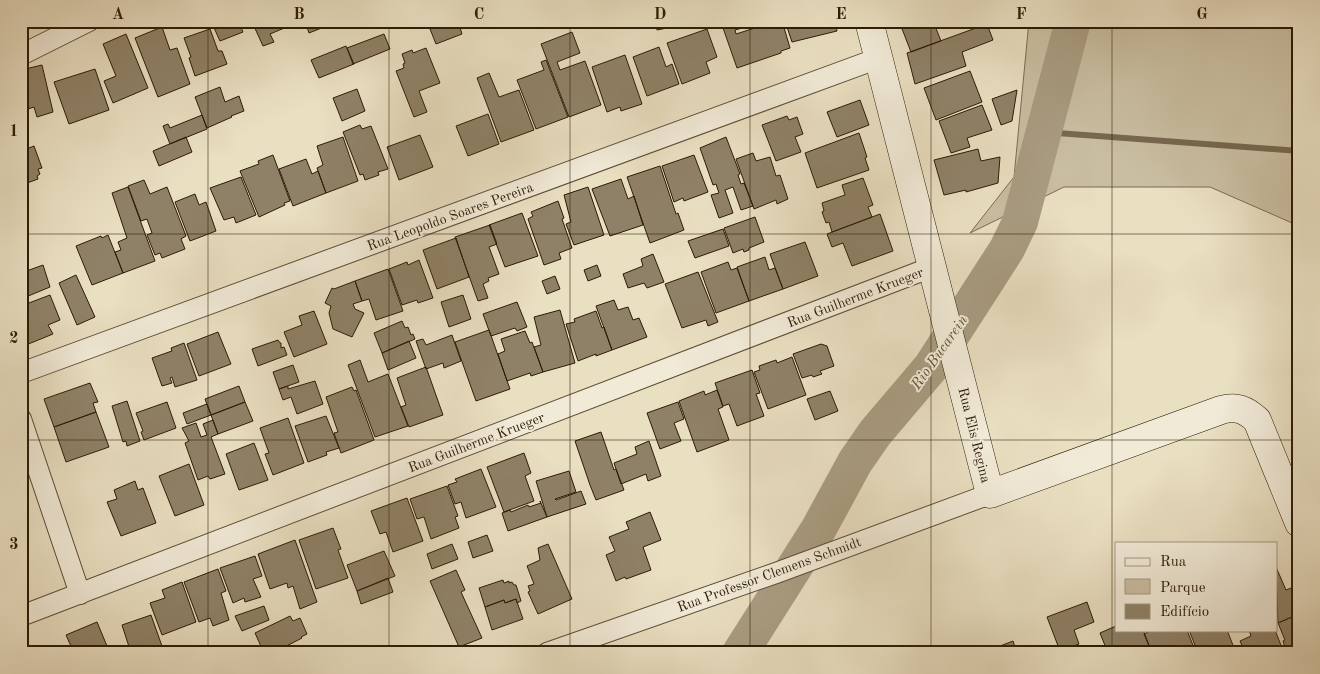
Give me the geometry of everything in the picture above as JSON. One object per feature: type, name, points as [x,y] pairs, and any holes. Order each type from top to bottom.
[{"type":"street","points":[[21,55],[89,21]]},
{"type":"street","name":"Rua Elis Regina","points":[[869,21],[990,494],[1221,410],[1230,408],[1241,409],[1257,420],[1299,523]]},
{"type":"street","name":"Rua Leopoldo Soares Pereira","points":[[21,373],[879,58]]},
{"type":"street","name":"Rua Guilherme Krueger","points":[[21,616],[932,267]]},
{"type":"street","points":[[21,419],[80,594]]},
{"type":"street","name":"Rua Professor Clemens Schmidt","points":[[547,653],[776,573],[990,494]]},
{"type":"green space","points":[[1029,21],[1299,21],[1299,226],[1210,187],[1064,187],[970,233],[1014,177]]},
{"type":"building","points":[[211,21],[238,21],[243,32],[220,41]]},
{"type":"building","points":[[256,21],[293,21],[294,24],[270,34],[274,42],[263,46],[253,24]]},
{"type":"building","points":[[300,21],[333,21],[334,23],[309,33],[307,27],[303,28]]},
{"type":"building","points":[[450,21],[458,21],[462,34],[436,44],[430,29]]},
{"type":"building","points":[[655,21],[677,21],[677,26],[657,30]]},
{"type":"building","points":[[737,21],[748,21],[750,26],[735,30],[736,34],[782,21],[790,48],[781,51],[781,53],[737,68],[722,25]]},
{"type":"building","points":[[785,21],[835,21],[837,31],[792,42]]},
{"type":"building","points":[[899,21],[933,21],[941,41],[911,52]]},
{"type":"building","points":[[987,24],[993,40],[962,52],[966,66],[915,84],[907,53]]},
{"type":"building","points":[[162,27],[170,50],[177,48],[190,84],[158,97],[135,38]]},
{"type":"building","points":[[210,29],[218,51],[222,51],[227,64],[195,76],[184,38]]},
{"type":"building","points":[[707,29],[717,57],[706,62],[710,73],[682,84],[667,43]]},
{"type":"building","points":[[572,32],[580,53],[557,62],[560,70],[585,61],[601,105],[569,117],[541,44]]},
{"type":"building","points":[[126,34],[148,88],[113,103],[104,81],[116,76],[103,44]]},
{"type":"building","points":[[384,34],[390,49],[353,64],[347,48]]},
{"type":"building","points":[[346,46],[354,64],[319,78],[311,60]]},
{"type":"building","points":[[659,47],[666,67],[672,64],[679,84],[647,96],[633,57]]},
{"type":"building","points":[[426,48],[440,83],[419,91],[427,112],[414,117],[396,71],[404,68],[403,64],[405,63],[402,54],[412,50],[413,53]]},
{"type":"building","points":[[625,55],[642,104],[621,111],[620,107],[607,112],[592,67]]},
{"type":"building","points":[[546,60],[568,117],[536,129],[517,80],[544,70],[541,62]]},
{"type":"building","points":[[42,65],[53,112],[37,117],[34,107],[25,110],[21,92],[21,70]]},
{"type":"building","points":[[95,69],[109,110],[69,124],[54,82]]},
{"type":"building","points":[[970,71],[982,102],[936,120],[924,88]]},
{"type":"building","points":[[489,73],[499,97],[519,90],[534,130],[501,142],[477,78]]},
{"type":"building","points":[[220,87],[225,102],[239,96],[244,111],[207,128],[195,97]]},
{"type":"building","points":[[357,89],[365,111],[342,121],[333,98]]},
{"type":"building","points":[[1017,90],[1012,121],[1001,125],[992,99]]},
{"type":"building","points":[[860,100],[869,125],[837,137],[827,112]]},
{"type":"building","points":[[982,105],[992,130],[967,138],[970,147],[951,153],[939,121]]},
{"type":"building","points":[[488,114],[499,144],[468,156],[456,126]]},
{"type":"building","points":[[202,115],[207,129],[170,144],[163,126],[168,124],[170,128]]},
{"type":"building","points":[[787,116],[789,120],[797,117],[803,134],[795,137],[801,152],[776,161],[762,125]]},
{"type":"building","points":[[360,125],[362,129],[371,126],[388,169],[378,172],[379,175],[365,180],[363,174],[360,175],[343,132]]},
{"type":"building","points":[[859,133],[869,170],[817,188],[805,153]]},
{"type":"building","points":[[420,135],[433,167],[399,180],[387,147]]},
{"type":"building","points":[[186,137],[192,152],[159,166],[153,151]]},
{"type":"building","points":[[343,137],[358,181],[326,193],[317,168],[323,165],[317,146]]},
{"type":"building","points":[[726,137],[740,174],[738,175],[741,184],[744,183],[753,206],[741,210],[733,187],[725,190],[733,213],[719,218],[711,195],[719,193],[716,184],[713,185],[700,148]]},
{"type":"building","points":[[34,146],[42,168],[38,169],[40,174],[37,176],[38,179],[27,183],[21,163],[21,151]]},
{"type":"building","points":[[978,149],[981,161],[1000,157],[998,183],[966,192],[966,190],[944,195],[934,160]]},
{"type":"building","points":[[753,153],[756,161],[770,157],[776,176],[780,175],[788,199],[777,204],[776,200],[754,209],[736,159]]},
{"type":"building","points":[[273,155],[290,201],[259,217],[240,171],[259,164],[258,161]]},
{"type":"building","points":[[694,155],[708,192],[684,201],[683,198],[674,202],[662,166]]},
{"type":"building","points":[[306,159],[312,174],[318,171],[326,193],[293,206],[279,169]]},
{"type":"building","points":[[660,166],[676,214],[678,213],[684,230],[650,243],[627,177]]},
{"type":"building","points":[[241,177],[256,215],[236,223],[234,217],[224,220],[210,188]]},
{"type":"building","points":[[863,178],[873,205],[868,207],[872,217],[832,232],[829,222],[826,223],[822,212],[824,211],[822,203],[845,195],[842,185]]},
{"type":"building","points":[[621,179],[628,199],[634,196],[643,225],[610,236],[592,189]]},
{"type":"building","points":[[144,180],[150,194],[167,187],[186,236],[181,239],[185,249],[162,258],[160,253],[155,255],[147,235],[152,233],[147,219],[141,221],[128,186]]},
{"type":"building","points":[[128,187],[155,261],[123,273],[115,252],[121,250],[118,242],[127,238],[112,193]]},
{"type":"building","points":[[588,187],[604,235],[574,245],[566,224],[571,222],[564,195]]},
{"type":"building","points":[[195,194],[199,205],[206,202],[216,231],[190,241],[175,202]]},
{"type":"building","points":[[558,201],[572,248],[559,253],[561,259],[544,265],[528,219],[533,216],[531,212]]},
{"type":"building","points":[[522,213],[538,256],[505,267],[489,225]]},
{"type":"building","points":[[880,214],[893,251],[852,266],[843,243],[832,247],[827,234]]},
{"type":"building","points":[[755,217],[764,242],[744,252],[743,249],[733,253],[724,228]]},
{"type":"building","points":[[490,225],[497,244],[489,247],[499,274],[488,278],[489,281],[483,284],[488,298],[478,301],[455,237]]},
{"type":"building","points":[[723,229],[729,246],[695,258],[688,241]]},
{"type":"building","points":[[108,235],[123,273],[92,285],[76,246]]},
{"type":"building","points":[[456,238],[469,277],[437,289],[423,250]]},
{"type":"building","points":[[805,242],[818,276],[783,289],[770,254]]},
{"type":"building","points":[[653,254],[664,282],[647,288],[644,283],[628,288],[623,274],[643,266],[641,259]]},
{"type":"building","points":[[765,257],[769,270],[775,268],[783,289],[749,301],[737,267]]},
{"type":"building","points":[[419,260],[433,298],[418,303],[417,300],[402,305],[389,269],[407,262],[408,265]]},
{"type":"building","points":[[728,262],[731,270],[737,268],[749,301],[716,313],[701,272]]},
{"type":"building","points":[[43,265],[50,287],[21,299],[21,273]]},
{"type":"building","points":[[597,265],[601,276],[588,281],[584,270]]},
{"type":"building","points":[[388,269],[403,311],[376,320],[369,299],[362,301],[355,281]]},
{"type":"building","points":[[698,272],[718,322],[708,326],[706,320],[682,328],[665,284]]},
{"type":"building","points":[[76,275],[95,317],[77,325],[59,283]]},
{"type":"building","points":[[555,276],[560,289],[547,294],[542,281]]},
{"type":"building","points":[[355,281],[362,301],[353,304],[355,309],[364,313],[352,337],[333,329],[329,313],[331,306],[325,303],[332,288],[334,289]]},
{"type":"building","points":[[50,295],[60,320],[48,325],[53,334],[26,345],[21,332],[21,306]]},
{"type":"building","points":[[463,295],[471,319],[449,327],[441,302]]},
{"type":"building","points":[[614,300],[618,310],[628,307],[633,320],[639,318],[647,337],[612,350],[596,306]]},
{"type":"building","points":[[517,302],[527,327],[517,331],[515,328],[491,336],[483,314]]},
{"type":"building","points":[[560,310],[575,363],[543,372],[534,347],[541,345],[534,317]]},
{"type":"building","points":[[314,311],[327,344],[294,357],[284,332],[302,325],[299,316]]},
{"type":"building","points":[[596,311],[612,350],[578,361],[566,324],[575,322],[574,319]]},
{"type":"building","points":[[402,321],[405,328],[408,327],[415,339],[382,353],[374,333]]},
{"type":"building","points":[[489,330],[510,389],[476,401],[455,342]]},
{"type":"building","points":[[525,331],[530,343],[532,342],[543,372],[531,376],[530,373],[507,381],[498,354],[505,351],[501,339]]},
{"type":"building","points":[[218,332],[231,364],[199,376],[187,344]]},
{"type":"building","points":[[452,335],[461,361],[444,368],[443,363],[426,369],[416,341],[423,339],[426,345]]},
{"type":"building","points":[[278,340],[281,343],[281,348],[284,347],[287,355],[258,366],[252,349]]},
{"type":"building","points":[[409,341],[416,358],[388,370],[382,353]]},
{"type":"building","points":[[184,343],[197,380],[175,387],[172,377],[170,378],[172,383],[162,386],[152,358],[172,351],[171,348]]},
{"type":"building","points":[[821,344],[827,346],[834,366],[820,371],[822,374],[802,378],[793,354]]},
{"type":"building","points":[[792,357],[806,395],[768,409],[754,372],[760,370],[759,366],[776,360],[777,363]]},
{"type":"building","points":[[360,360],[368,382],[388,374],[408,426],[375,437],[348,365]]},
{"type":"building","points":[[293,365],[299,382],[279,389],[273,372]]},
{"type":"building","points":[[426,367],[443,415],[409,427],[401,407],[406,405],[397,378]]},
{"type":"building","points":[[752,370],[760,393],[756,394],[764,416],[737,426],[729,404],[723,406],[715,383]]},
{"type":"building","points":[[315,381],[323,404],[297,414],[291,397],[283,400],[279,389],[288,386],[288,389]]},
{"type":"building","points":[[90,383],[98,402],[93,403],[96,412],[54,427],[44,399]]},
{"type":"building","points":[[239,386],[245,402],[211,415],[205,399]]},
{"type":"building","points":[[352,387],[354,391],[356,390],[374,440],[341,453],[334,433],[338,432],[326,397]]},
{"type":"building","points":[[717,390],[723,407],[718,409],[729,440],[697,452],[679,401],[704,391],[705,395]]},
{"type":"building","points":[[830,391],[838,411],[815,420],[807,399]]},
{"type":"building","points":[[127,401],[140,441],[127,446],[126,441],[123,442],[112,406]]},
{"type":"building","points":[[167,402],[176,428],[144,440],[141,432],[143,431],[136,413]]},
{"type":"building","points":[[245,402],[253,421],[218,434],[211,415]]},
{"type":"building","points":[[678,402],[684,419],[674,423],[681,441],[660,449],[647,413]]},
{"type":"building","points":[[207,404],[211,415],[187,424],[183,413]]},
{"type":"building","points":[[96,412],[109,447],[66,462],[54,427]]},
{"type":"building","points":[[326,416],[339,448],[326,452],[327,455],[308,462],[295,426]]},
{"type":"building","points":[[288,418],[304,463],[273,475],[265,454],[269,453],[260,428]]},
{"type":"building","points":[[213,420],[218,434],[211,437],[225,474],[210,479],[208,476],[198,480],[185,443],[189,441],[182,428],[196,423],[201,437],[207,435],[203,424]]},
{"type":"building","points":[[601,432],[614,470],[616,469],[624,490],[596,500],[575,441]]},
{"type":"building","points":[[649,441],[661,476],[648,481],[646,474],[621,484],[614,463],[637,454],[635,447]]},
{"type":"building","points":[[254,443],[268,480],[239,490],[226,454]]},
{"type":"building","points":[[524,453],[531,473],[525,476],[534,501],[504,512],[487,467]]},
{"type":"building","points":[[189,464],[204,505],[175,516],[159,476]]},
{"type":"building","points":[[481,469],[496,507],[466,518],[461,502],[455,504],[448,485],[457,482],[455,479]]},
{"type":"building","points":[[569,471],[576,492],[555,499],[581,491],[586,504],[547,517],[536,481]]},
{"type":"building","points":[[135,481],[138,490],[143,488],[156,523],[121,536],[107,502],[117,499],[114,490]]},
{"type":"building","points":[[447,486],[458,516],[455,517],[459,528],[431,539],[424,517],[417,519],[410,499]]},
{"type":"building","points":[[407,498],[423,541],[393,552],[386,532],[380,534],[371,511]]},
{"type":"building","points":[[541,503],[547,517],[508,531],[502,513]]},
{"type":"building","points":[[650,512],[661,540],[643,547],[651,570],[616,581],[606,555],[615,551],[609,537],[629,529],[626,522]]},
{"type":"building","points":[[333,528],[341,549],[338,550],[348,578],[316,589],[299,540]]},
{"type":"building","points":[[487,535],[493,551],[473,558],[468,542]]},
{"type":"building","points":[[295,540],[317,602],[300,609],[293,586],[288,588],[287,583],[270,589],[258,554]]},
{"type":"building","points":[[452,544],[458,559],[432,569],[427,554]]},
{"type":"building","points":[[548,544],[572,599],[538,614],[528,592],[530,591],[528,586],[534,584],[527,566],[540,560],[538,548]]},
{"type":"building","points":[[21,545],[27,561],[21,563]]},
{"type":"building","points":[[384,551],[395,576],[357,591],[347,565]]},
{"type":"building","points":[[255,556],[262,576],[253,579],[261,597],[245,602],[244,598],[233,603],[220,568]]},
{"type":"building","points":[[218,569],[226,591],[221,593],[229,620],[213,626],[210,618],[199,622],[184,582]]},
{"type":"building","points":[[456,570],[465,590],[461,592],[482,638],[459,647],[430,581]]},
{"type":"building","points":[[1278,572],[1286,590],[1299,585],[1299,614],[1278,623]]},
{"type":"building","points":[[388,578],[393,592],[361,604],[357,591]]},
{"type":"building","points":[[503,580],[504,583],[509,581],[509,583],[512,582],[516,585],[521,601],[517,603],[516,599],[505,603],[504,600],[485,607],[479,588]]},
{"type":"building","points":[[182,582],[196,622],[162,635],[150,603],[165,598],[162,590]]},
{"type":"building","points":[[516,599],[523,619],[492,630],[485,607],[504,600],[505,603]]},
{"type":"building","points":[[1087,602],[1094,622],[1074,630],[1079,644],[1060,651],[1047,617]]},
{"type":"building","points":[[264,606],[269,620],[242,631],[235,616]]},
{"type":"building","points":[[1299,614],[1299,653],[1287,653],[1283,641],[1285,640],[1278,623]]},
{"type":"building","points":[[151,615],[163,649],[153,653],[131,653],[122,625]]},
{"type":"building","points":[[290,616],[293,621],[300,618],[307,634],[273,653],[264,653],[255,633]]},
{"type":"building","points":[[97,622],[107,646],[91,653],[74,653],[66,635]]},
{"type":"building","points":[[1115,626],[1115,632],[1144,632],[1151,650],[1144,653],[1108,653],[1100,633]]},
{"type":"building","points":[[1148,632],[1188,632],[1196,653],[1152,653],[1144,634]]},
{"type":"building","points":[[1190,632],[1228,632],[1236,653],[1198,653]]},
{"type":"building","points":[[1250,632],[1276,632],[1284,653],[1245,653],[1240,641],[1251,636]]},
{"type":"building","points":[[1013,641],[1017,653],[982,653]]},
{"type":"waterway","name":"Rio Bucarein","points":[[740,653],[818,530],[855,462],[875,433],[931,367],[1007,249],[1020,222],[1073,21]]},
{"type":"waterway","points":[[1044,132],[1299,151]]}]
